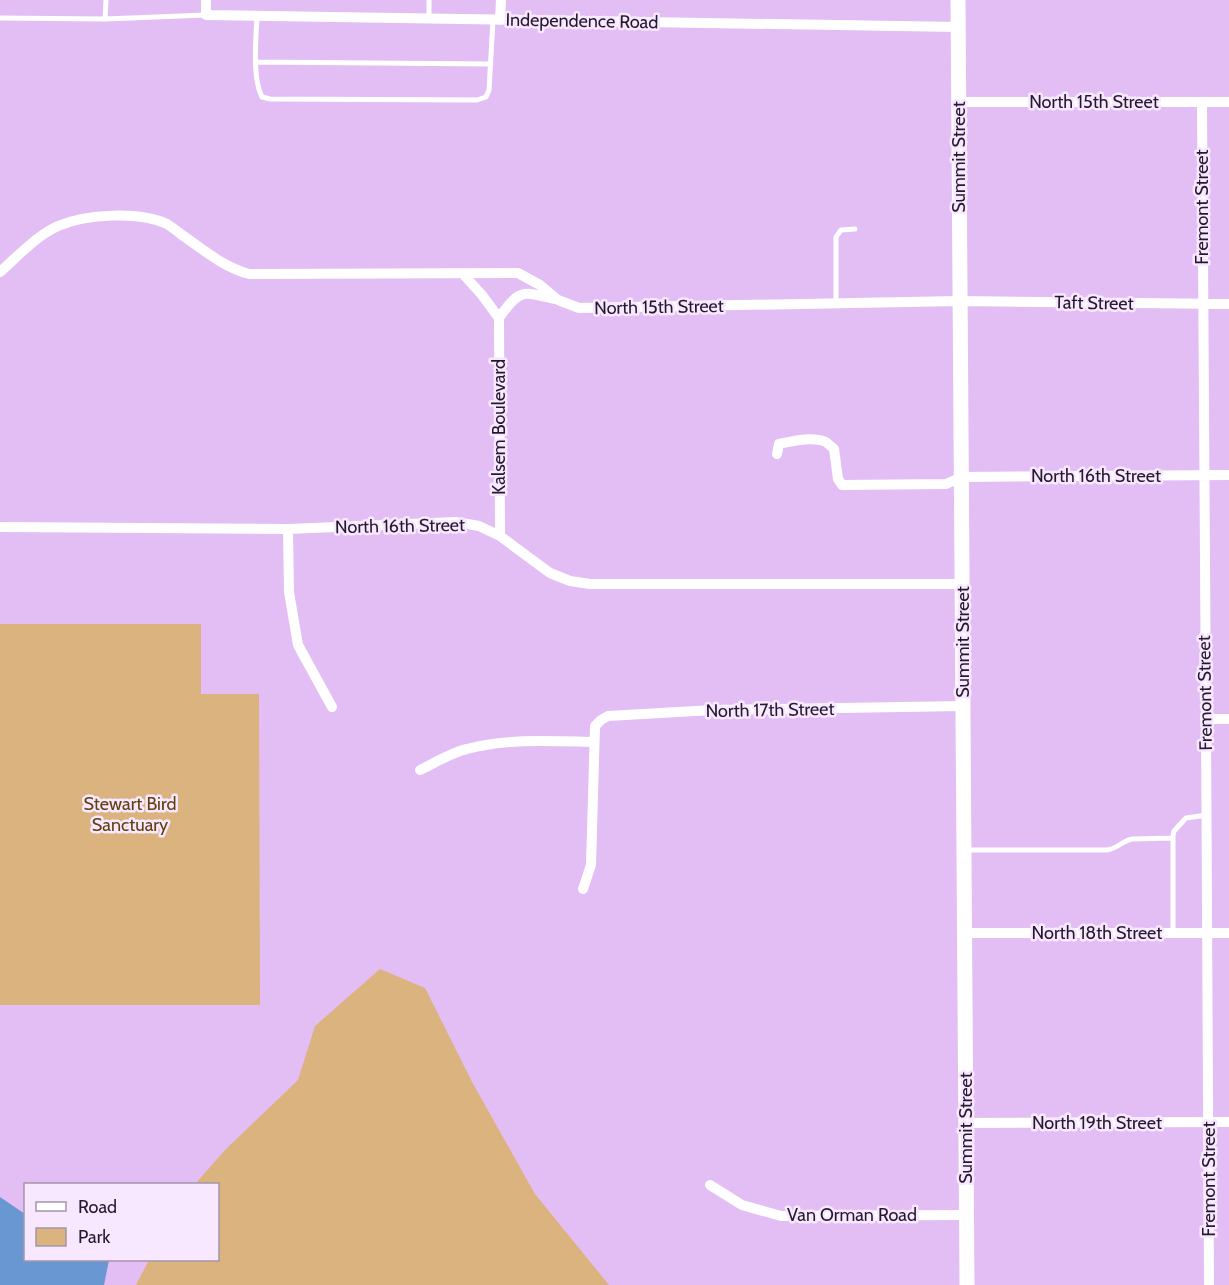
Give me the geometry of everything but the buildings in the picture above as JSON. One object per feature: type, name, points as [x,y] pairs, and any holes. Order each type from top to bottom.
[{"type":"main road","name":"Summit Street","points":[[958,0],[967,1285]]},
{"type":"street","points":[[206,0],[206,15]]},
{"type":"street","points":[[497,20],[501,0]]},
{"type":"street","name":"Independence Road","points":[[206,15],[958,27]]},
{"type":"street","name":"North 15th Street","points":[[959,102],[1229,102]]},
{"type":"street","name":"Fremont Street","points":[[1202,102],[1203,475],[1210,1122],[1209,1285]]},
{"type":"street","name":"North 15th Street","points":[[0,272],[38,239],[58,226],[109,216],[142,216],[167,224],[215,259],[235,270],[249,274],[518,273],[540,285],[558,300],[579,308],[959,301]]},
{"type":"street","points":[[463,274],[499,318],[513,299],[528,293],[558,300]]},
{"type":"street","name":"Taft Street","points":[[959,301],[1229,304]]},
{"type":"street","name":"Kalsem Boulevard","points":[[499,318],[500,536]]},
{"type":"street","name":"North 16th Street","points":[[777,454],[779,444],[814,439],[826,442],[834,449],[838,479],[842,485],[946,484],[962,477],[1229,475]]},
{"type":"street","name":"North 16th Street","points":[[0,527],[288,529],[456,522],[479,526],[500,536],[550,573],[570,581],[590,584],[963,584]]},
{"type":"street","points":[[288,529],[289,592],[298,645],[333,707]]},
{"type":"street","name":"North 17th Street","points":[[594,742],[596,726],[608,716],[713,710],[964,706]]},
{"type":"street","points":[[1205,719],[1229,718]]},
{"type":"street","points":[[420,770],[465,749],[499,743],[594,742],[591,865],[583,889]]},
{"type":"street","name":"North 18th Street","points":[[965,933],[1229,933]]},
{"type":"street","name":"North 19th Street","points":[[965,1123],[1229,1122]]},
{"type":"street","name":"Van Orman Road","points":[[710,1185],[742,1205],[781,1216],[966,1215]]},
{"type":"lane","points":[[105,19],[106,0]]},
{"type":"lane","points":[[429,0],[429,19]]},
{"type":"lane","points":[[0,18],[105,19],[206,15]]},
{"type":"lane","points":[[256,16],[258,90],[262,97],[282,99],[477,100],[486,97],[489,90],[497,20]]},
{"type":"lane","points":[[256,62],[491,64]]},
{"type":"lane","points":[[836,303],[836,237],[841,230],[855,229]]},
{"type":"lane","points":[[1173,933],[1174,831],[1186,818],[1207,816]]},
{"type":"lane","points":[[965,850],[1107,850],[1114,849],[1132,839],[1173,838]]},
{"type":"green space","name":"Stewart Bird Sanctuary","points":[[0,624],[201,624],[201,694],[259,694],[260,1005],[0,1005]]},
{"type":"green space","points":[[380,969],[425,988],[472,1082],[535,1194],[609,1285],[136,1285],[148,1261],[219,1261],[219,1183],[196,1183],[226,1149],[298,1080],[315,1026]]},
{"type":"water","points":[[0,1197],[24,1213],[24,1261],[109,1261],[104,1285],[0,1285]]}]
